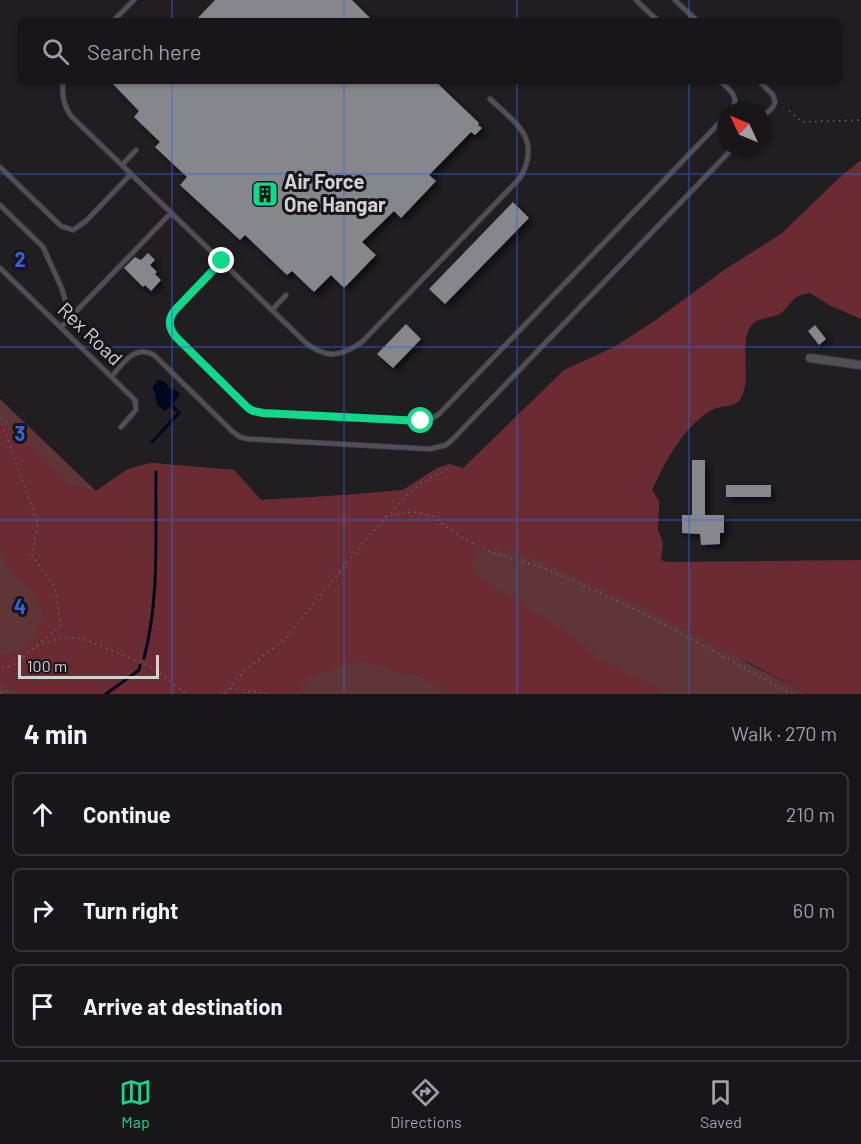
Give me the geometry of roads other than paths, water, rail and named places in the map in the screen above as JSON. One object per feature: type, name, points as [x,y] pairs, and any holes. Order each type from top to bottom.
[{"type":"street","points":[[810,358],[861,365]]},
{"type":"lane","points":[[116,18],[134,0]]},
{"type":"lane","points":[[636,0],[655,18]]},
{"type":"lane","points":[[675,0],[694,18]]},
{"type":"lane","points":[[63,84],[64,105],[71,116],[306,343],[326,354],[349,351],[362,342],[520,178],[528,164],[528,144],[525,134],[490,99]]},
{"type":"lane","points":[[723,84],[734,96],[736,102]]},
{"type":"lane","points":[[762,84],[773,95],[775,105],[771,109]]},
{"type":"lane","points":[[221,260],[170,316],[169,323],[175,336],[248,408],[263,413],[428,421],[439,414],[717,125]]},
{"type":"lane","points":[[122,165],[136,150]]},
{"type":"lane","points":[[112,376],[134,353],[148,351],[233,432],[248,439],[440,448],[453,438],[725,156]]},
{"type":"lane","points":[[0,167],[61,226],[73,230],[86,221],[131,174]]},
{"type":"lane","points":[[0,205],[44,247],[62,289],[70,318]]},
{"type":"lane","points":[[62,327],[170,214]]},
{"type":"lane","name":"Rex Road","points":[[0,268],[131,395],[137,405],[133,415],[121,427]]},
{"type":"lane","points":[[272,309],[286,295]]},
{"type":"water","points":[[158,380],[164,381],[171,390],[175,389],[180,394],[165,411],[157,405],[152,388]]},
{"type":"waterway","points":[[152,442],[179,413],[172,405]]},
{"type":"waterway","points":[[144,658],[155,589],[156,472]]},
{"type":"waterway","points":[[106,694],[139,670],[140,665]]},
{"type":"place","name":"Air Force One Hangar","points":[[265,194]]}]
